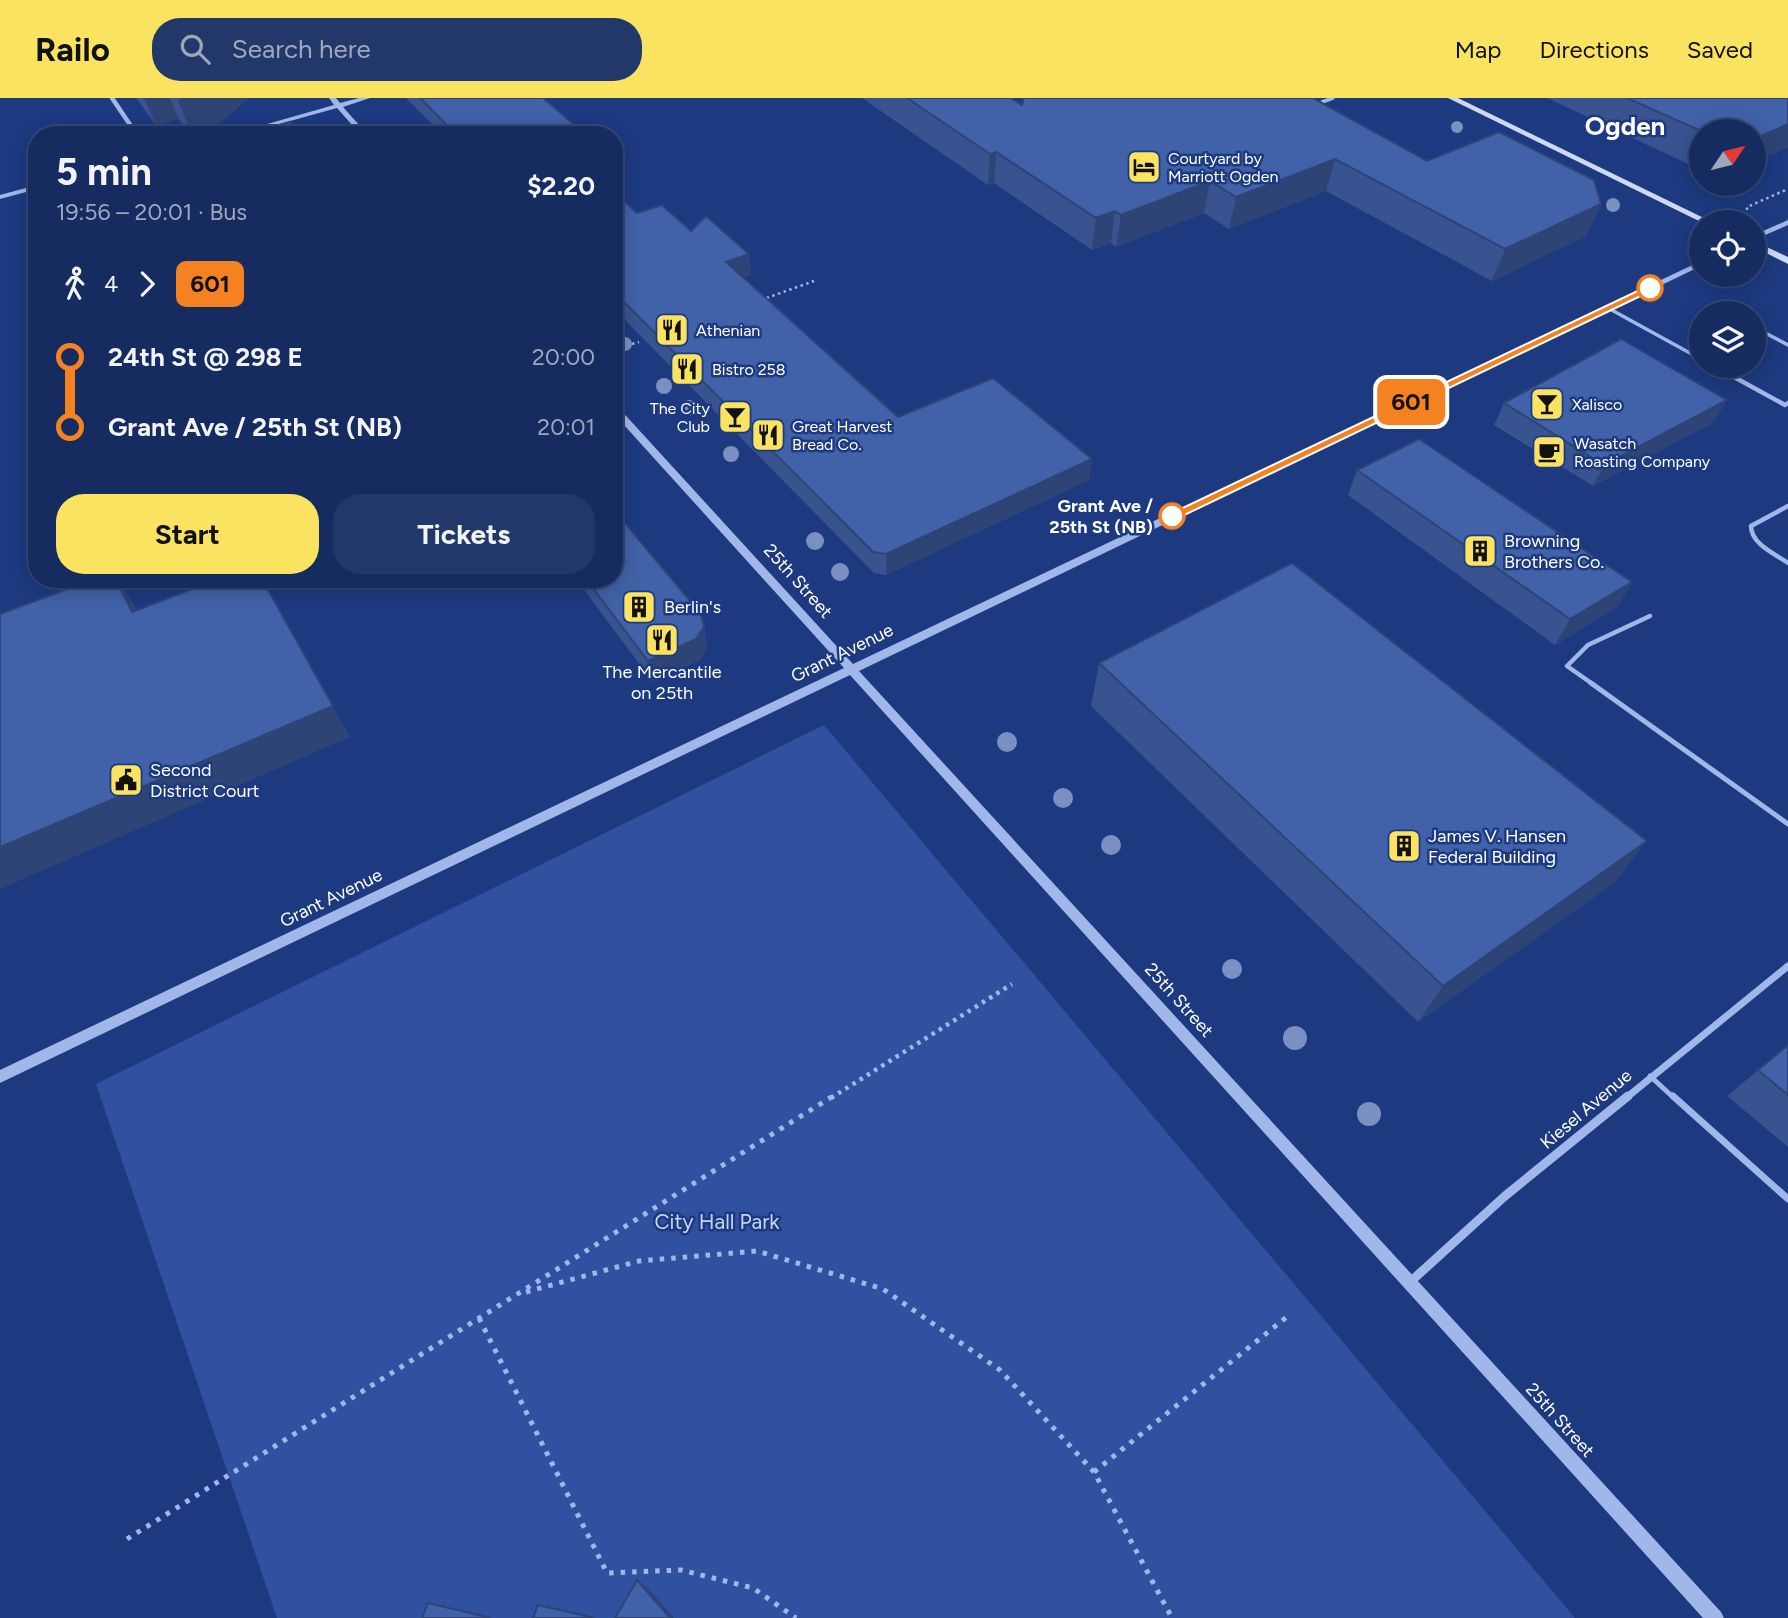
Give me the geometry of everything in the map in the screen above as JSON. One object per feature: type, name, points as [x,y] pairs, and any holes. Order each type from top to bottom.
[{"type":"main road","points":[[1452,98],[1689,213]]},
{"type":"main road","points":[[1766,250],[1788,261]]},
{"type":"street","points":[[112,98],[130,126]]},
{"type":"street","points":[[332,98],[357,126]]},
{"type":"street","points":[[264,126],[367,98]]},
{"type":"street","points":[[0,197],[28,189]]},
{"type":"street","points":[[1766,232],[1788,222]]},
{"type":"street","name":"Grant Avenue","points":[[0,1077],[1689,269]]},
{"type":"street","name":"25th Street","points":[[623,418],[1715,1618]]},
{"type":"street","name":"Kiesel Avenue","points":[[1409,1283],[1489,1210],[1788,966]]},
{"type":"lane","points":[[1322,102],[1333,98]]},
{"type":"lane","points":[[1608,308],[1689,352]]},
{"type":"lane","points":[[1766,333],[1788,345]]},
{"type":"lane","points":[[1736,378],[1785,405],[1788,403]]},
{"type":"lane","points":[[1788,506],[1751,526],[1751,532],[1760,545],[1788,563]]},
{"type":"lane","points":[[1650,615],[1588,645],[1567,666],[1788,824]]},
{"type":"lane","points":[[1650,1076],[1788,1199]]},
{"type":"path","points":[[759,300],[814,281]]},
{"type":"path","points":[[632,344],[639,342]]},
{"type":"path","points":[[127,1539],[1012,984]]},
{"type":"path","points":[[522,1293],[639,1261],[757,1251],[883,1289],[1000,1370],[1094,1472],[1172,1618]]},
{"type":"path","points":[[1094,1472],[1288,1316]]},
{"type":"path","points":[[479,1318],[607,1573],[681,1570],[753,1588],[796,1618]]},
{"type":"green space","name":"City Hall Park","points":[[824,725],[1575,1618],[277,1618],[96,1084]]},
{"type":"building","points":[[420,98],[543,98],[576,126],[448,126]]},
{"type":"building","points":[[907,98],[1011,98],[1022,105],[1024,98],[1313,98],[1427,161],[1499,132],[1594,180],[1601,204],[1505,249],[1335,159],[1236,197],[1210,181],[1121,215],[1115,211],[1096,218],[996,152],[990,154]]},
{"type":"building","points":[[1627,98],[1788,99],[1788,124],[1766,134],[1766,119],[1689,119],[1689,126]]},
{"type":"building","points":[[290,122],[293,126],[276,126]]},
{"type":"building","points":[[623,200],[637,213],[662,205],[691,231],[706,216],[749,254],[726,262],[898,417],[993,378],[1092,459],[886,554],[873,552],[623,301]]},
{"type":"building","points":[[1621,339],[1727,400],[1604,465],[1504,403]]},
{"type":"building","points":[[1419,439],[1632,582],[1570,619],[1357,470]]},
{"type":"building","name":"Berlin's","points":[[623,521],[701,614],[704,627],[696,639],[648,661],[593,588],[623,588]]},
{"type":"building","name":"James V. Hansen Federal Building","points":[[1292,563],[1647,841],[1443,986],[1099,663]]},
{"type":"building","name":"Second District Court","points":[[70,588],[120,588],[132,612],[195,588],[267,588],[333,706],[0,847],[0,614]]},
{"type":"building","points":[[1788,1045],[1788,1095],[1758,1070]]},
{"type":"building","points":[[637,1580],[670,1618],[615,1618]]},
{"type":"building","points":[[428,1603],[491,1618],[422,1618]]},
{"type":"building","points":[[538,1605],[595,1618],[533,1618]]},
{"type":"bus line","name":"601","points":[[1172,516],[1650,288]]},
{"type":"place","name":"Courtyard by Marriott Ogden","points":[[1144,167]]},
{"type":"place","name":"Athenian","points":[[672,330]]},
{"type":"place","name":"Bistro 258","points":[[687,369]]},
{"type":"place","name":"Xalisco","points":[[1547,404]]},
{"type":"place","name":"The City Club","points":[[735,417]]},
{"type":"place","name":"Great Harvest Bread Co.","points":[[768,435]]},
{"type":"place","name":"Wasatch Roasting Company","points":[[1549,452]]},
{"type":"place","name":"Grant Ave / 25th St (NB)","points":[[1172,516]]},
{"type":"place","name":"Browning Brothers Co.","points":[[1480,551]]},
{"type":"place","name":"Berlin's","points":[[639,607]]},
{"type":"place","name":"The Mercantile on 25th","points":[[662,640]]},
{"type":"place","name":"Second District Court","points":[[126,780]]},
{"type":"place","name":"James V. Hansen Federal Building","points":[[1404,846]]},
{"type":"district","name":"Ogden","points":[[1625,126]]}]
